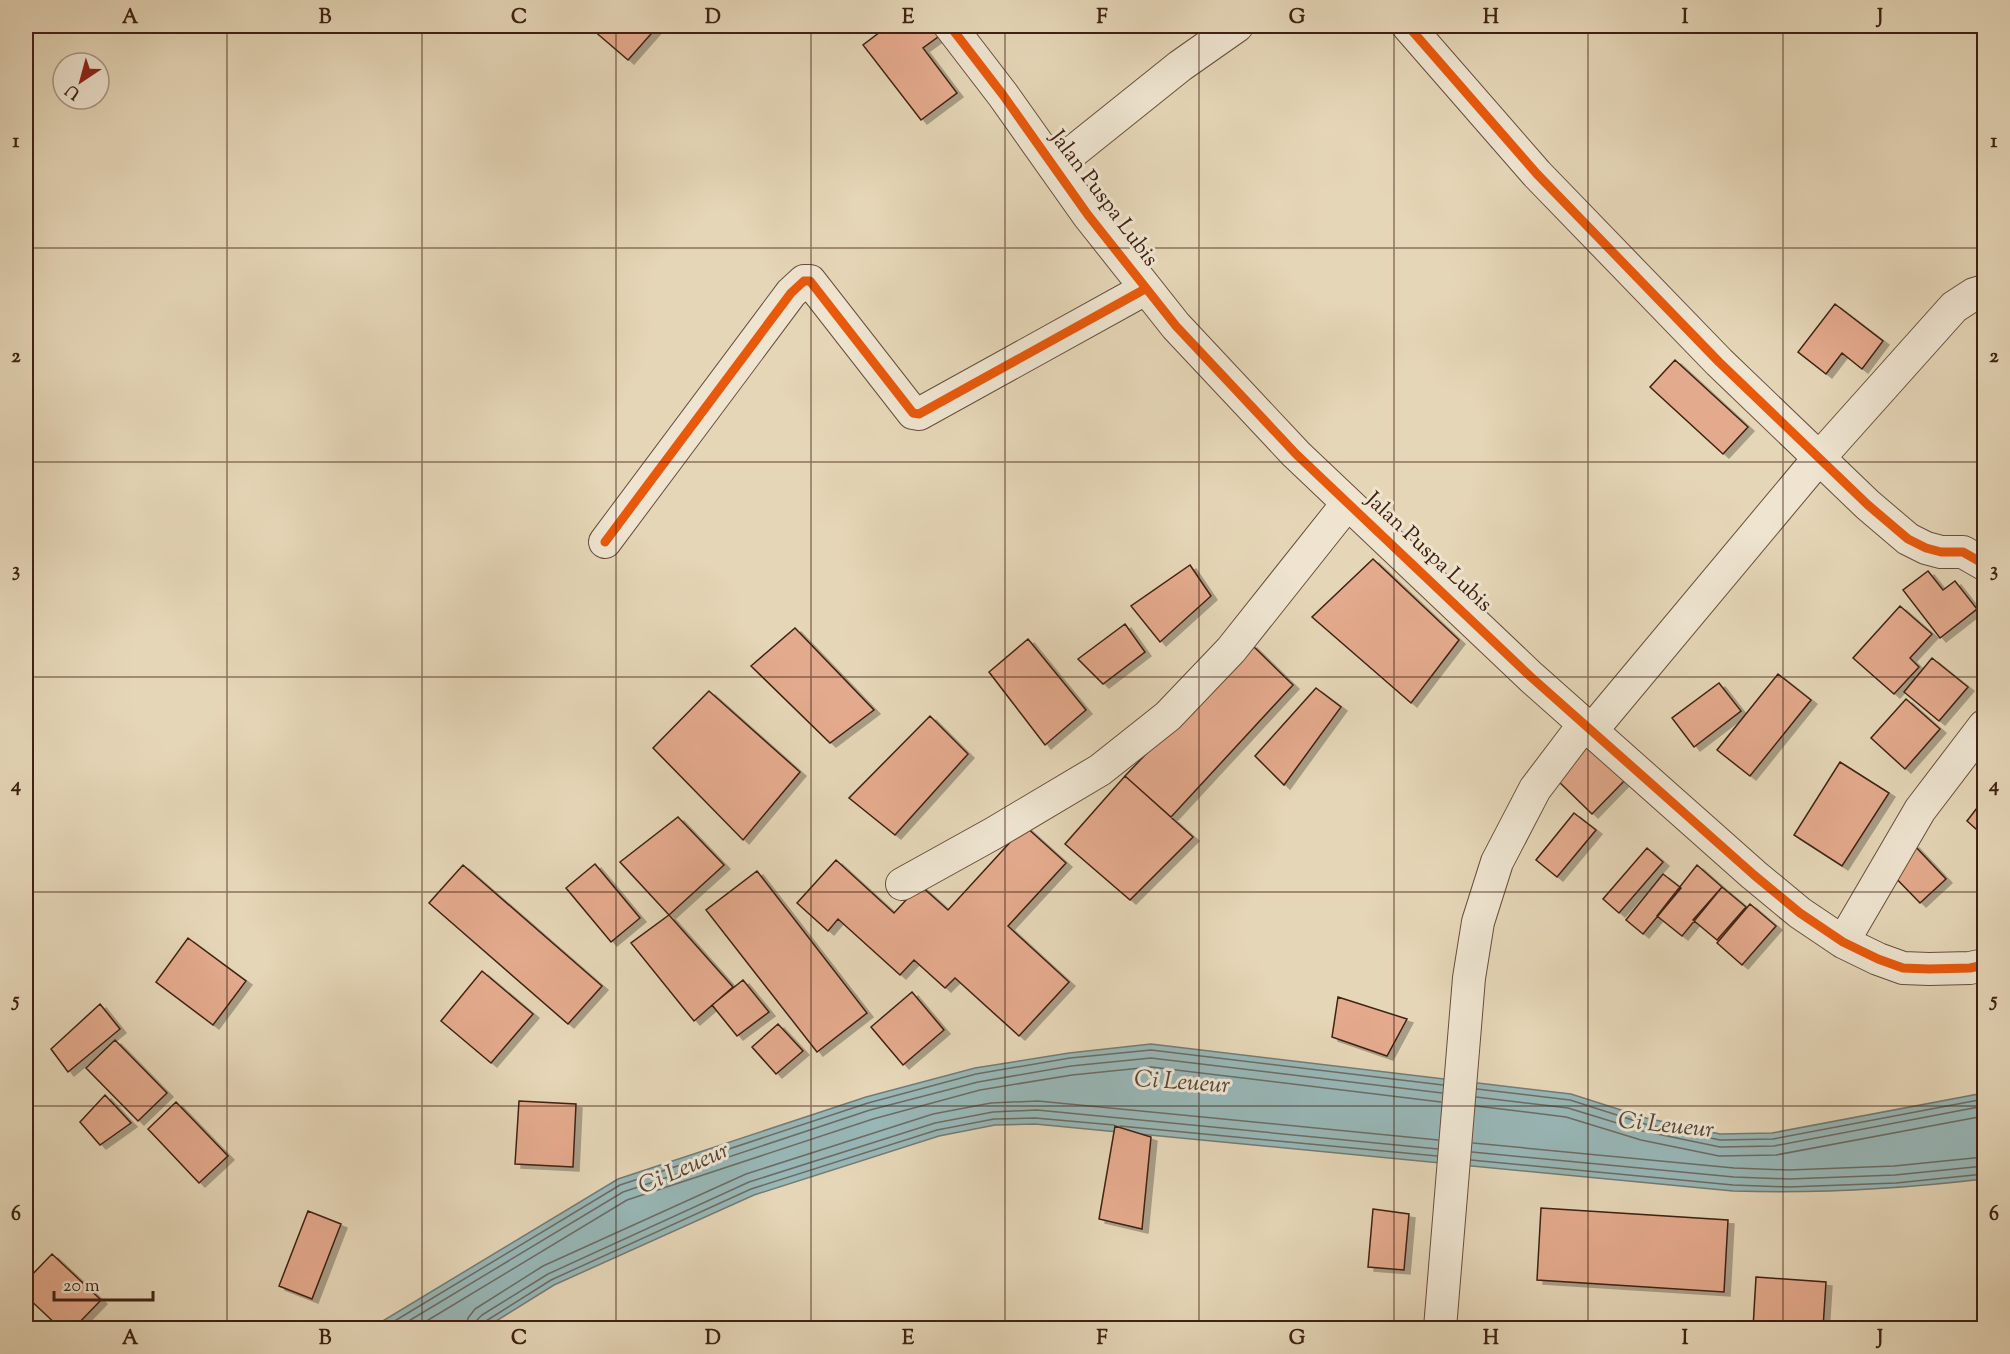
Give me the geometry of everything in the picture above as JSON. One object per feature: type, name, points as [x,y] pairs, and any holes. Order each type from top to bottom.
[{"type":"street","name":"Jalan Puspa Lubis","points":[[950,26],[1088,215],[1145,288],[1229,384],[1347,504],[1531,677],[1754,874],[1800,913],[1843,942],[1903,968],[1970,968],[1984,965]]},
{"type":"street","points":[[1054,167],[1180,66],[1238,26]]},
{"type":"street","points":[[1408,26],[1537,174],[1719,362],[1868,505],[1908,539],[1941,552],[1963,552],[1984,564]]},
{"type":"street","points":[[605,542],[791,293],[804,280],[810,281],[913,413],[919,414],[1145,288]]},
{"type":"street","points":[[1440,1329],[1468,978],[1478,922],[1497,862],[1534,789],[1819,458],[1954,307],[1974,294],[1984,291]]},
{"type":"street","points":[[902,884],[1100,770],[1168,716],[1231,650],[1347,504]]},
{"type":"street","points":[[1843,942],[1920,810],[1984,726]]},
{"type":"water","name":"Ci Leueur","points":[[1151,1044],[1571,1094],[1646,1118],[1720,1134],[1772,1133],[1984,1093],[1984,1179],[1859,1190],[1733,1191],[1035,1124],[995,1125],[939,1136],[754,1195],[554,1285],[485,1328],[371,1328],[618,1179],[866,1097],[975,1068],[1069,1053]]},
{"type":"building","points":[[596,26],[658,26],[628,60],[593,30]]},
{"type":"building","points":[[888,26],[946,26],[949,29],[923,48],[957,93],[921,120],[863,45]]},
{"type":"building","points":[[1835,304],[1883,341],[1862,369],[1842,353],[1826,374],[1798,352]]},
{"type":"building","points":[[1675,360],[1748,427],[1723,454],[1650,387]]},
{"type":"building","points":[[1373,559],[1459,640],[1411,703],[1312,617]]},
{"type":"building","points":[[1190,565],[1211,596],[1160,642],[1131,606]]},
{"type":"building","points":[[1928,571],[1943,590],[1955,581],[1977,609],[1940,638],[1903,590]]},
{"type":"building","points":[[1900,606],[1932,634],[1910,658],[1919,667],[1894,694],[1853,658]]},
{"type":"building","points":[[1125,624],[1145,652],[1103,684],[1078,659]]},
{"type":"building","points":[[795,628],[874,710],[830,743],[751,666]]},
{"type":"building","points":[[1028,639],[1086,710],[1045,745],[989,672]]},
{"type":"building","points":[[1251,644],[1293,685],[1171,817],[1125,776]]},
{"type":"building","points":[[1932,658],[1968,687],[1939,721],[1904,692]]},
{"type":"building","points":[[1778,674],[1811,700],[1750,776],[1717,750]]},
{"type":"building","points":[[1719,683],[1741,711],[1694,747],[1672,718]]},
{"type":"building","points":[[1316,688],[1341,707],[1284,785],[1255,756]]},
{"type":"building","points":[[709,691],[800,772],[743,840],[653,748]]},
{"type":"building","points":[[1906,699],[1940,729],[1905,769],[1871,738]]},
{"type":"building","points":[[930,716],[968,754],[895,835],[849,798]]},
{"type":"building","points":[[1587,742],[1626,779],[1592,814],[1553,776]]},
{"type":"building","points":[[1840,762],[1889,793],[1842,866],[1794,835]]},
{"type":"building","points":[[1125,776],[1193,837],[1130,900],[1065,844]]},
{"type":"building","points":[[1984,799],[1984,836],[1967,821]]},
{"type":"building","points":[[1574,813],[1596,830],[1557,877],[1536,860]]},
{"type":"building","points":[[678,817],[724,865],[669,915],[620,862]]},
{"type":"building","points":[[1025,826],[1066,863],[1008,926],[1069,982],[1019,1036],[955,978],[945,988],[914,960],[900,975],[838,919],[828,931],[797,903],[836,860],[894,913],[920,885],[948,910]]},
{"type":"building","points":[[1913,844],[1946,879],[1920,903],[1887,869]]},
{"type":"building","points":[[1647,848],[1663,862],[1619,913],[1603,899]]},
{"type":"building","points":[[595,864],[640,918],[611,942],[566,888]]},
{"type":"building","points":[[463,865],[602,986],[568,1024],[429,903]]},
{"type":"building","points":[[1697,865],[1722,887],[1682,936],[1657,916]]},
{"type":"building","points":[[757,871],[867,1013],[817,1052],[706,910]]},
{"type":"building","points":[[1663,874],[1681,888],[1643,934],[1626,920]]},
{"type":"building","points":[[1722,887],[1746,907],[1717,940],[1693,920]]},
{"type":"building","points":[[1750,904],[1776,926],[1742,965],[1717,943]]},
{"type":"building","points":[[669,915],[733,987],[694,1021],[631,943]]},
{"type":"building","points":[[188,938],[246,981],[213,1025],[156,982]]},
{"type":"building","points":[[482,971],[533,1014],[491,1063],[441,1021]]},
{"type":"building","points":[[743,980],[769,1012],[737,1036],[712,1005]]},
{"type":"building","points":[[912,992],[944,1030],[903,1065],[871,1027]]},
{"type":"building","points":[[1338,997],[1407,1019],[1387,1056],[1332,1037]]},
{"type":"building","points":[[100,1004],[120,1029],[68,1072],[51,1049]]},
{"type":"building","points":[[778,1024],[803,1051],[776,1074],[752,1047]]},
{"type":"building","points":[[115,1040],[167,1093],[138,1121],[86,1068]]},
{"type":"building","points":[[105,1095],[131,1123],[100,1145],[80,1122]]},
{"type":"building","points":[[519,1101],[576,1104],[573,1167],[515,1164]]},
{"type":"building","points":[[176,1102],[228,1156],[199,1183],[148,1129]]},
{"type":"building","points":[[1115,1126],[1151,1137],[1142,1229],[1099,1219]]},
{"type":"building","points":[[1541,1208],[1728,1220],[1724,1292],[1537,1280]]},
{"type":"building","points":[[1373,1209],[1409,1214],[1404,1270],[1368,1267]]},
{"type":"building","points":[[308,1211],[341,1224],[312,1299],[279,1286]]},
{"type":"building","points":[[52,1254],[101,1300],[74,1328],[60,1328],[26,1296],[26,1281]]},
{"type":"building","points":[[1756,1277],[1826,1282],[1823,1328],[1753,1328]]},
{"type":"cycle path","points":[[950,26],[1003,95],[1088,215],[1176,326],[1296,454],[1531,677],[1754,875],[1800,913],[1843,942],[1903,968],[1970,968],[1984,965]]},
{"type":"cycle path","points":[[1408,26],[1537,174],[1719,362],[1868,505],[1908,539],[1941,552],[1963,552],[1984,564]]},
{"type":"cycle path","points":[[605,542],[791,293],[804,281],[810,281],[913,413],[919,414],[1145,289]]}]
